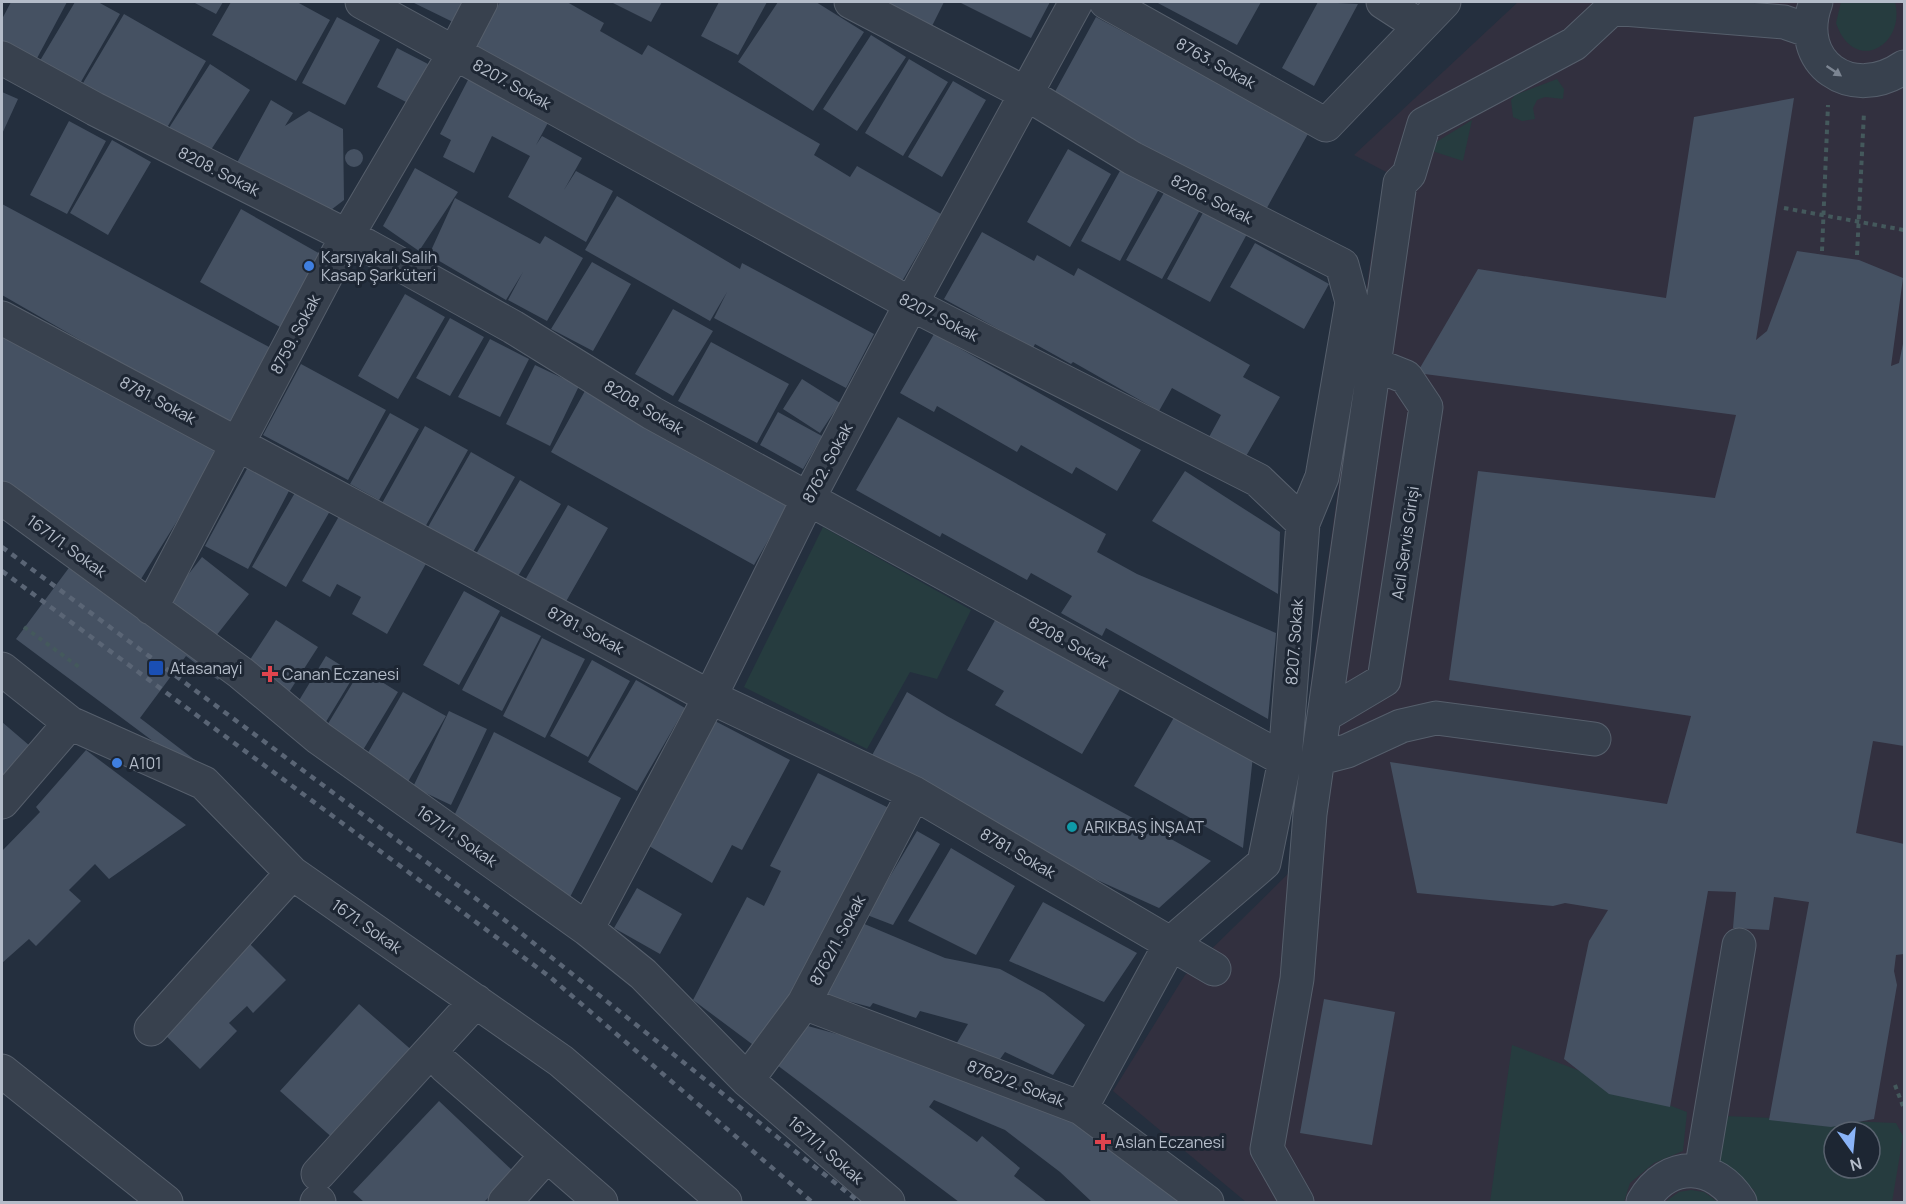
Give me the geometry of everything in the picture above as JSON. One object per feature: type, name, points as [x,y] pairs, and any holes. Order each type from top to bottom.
[{"type":"street","name":"8207. Sokak","points":[[362,2],[911,304],[1258,480],[1303,523],[1285,759],[1264,863],[1171,943]]},
{"type":"street","name":"8759. Sokak","points":[[151,608],[347,236],[455,52],[481,2]]},
{"type":"street","name":"8206. Sokak","points":[[851,2],[1027,94],[1132,158],[1342,265],[1352,302],[1322,477],[1303,523]]},
{"type":"street","name":"8762. Sokak","points":[[587,929],[710,697],[808,499],[911,304],[1077,2]]},
{"type":"street","name":"8763. Sokak","points":[[1106,2],[1326,125],[1420,26]]},
{"type":"street","points":[[1383,2],[1420,26],[1444,2]]},
{"type":"street","points":[[1297,1203],[1267,1149],[1297,979],[1310,814],[1320,758],[1400,183],[1409,174],[1424,124],[1574,44],[1615,5],[1784,22],[1813,16],[1816,52],[1830,69],[1846,79],[1865,83],[1878,81],[1905,67]]},
{"type":"street","name":"8208. Sokak","points":[[2,58],[94,109],[347,236],[513,327],[652,413],[1285,759]]},
{"type":"street","name":"8781. Sokak","points":[[2,318],[710,697],[914,793],[1214,969]]},
{"type":"street","name":"Acil Servis Girişi","points":[[1325,715],[1384,680],[1426,407],[1406,376],[1376,365]]},
{"type":"street","name":"1671/1. Sokak","points":[[2,498],[241,673],[319,738],[587,929],[643,974],[747,1080],[888,1203]]},
{"type":"street","name":"1671. Sokak","points":[[2,669],[70,723],[204,783],[292,873],[561,1061],[725,1203]]},
{"type":"street","points":[[1320,758],[1347,751],[1401,726],[1436,718],[1594,739]]},
{"type":"street","points":[[2,802],[70,723]]},
{"type":"street","name":"8762/1. Sokak","points":[[747,1080],[804,1003],[914,793]]},
{"type":"street","points":[[151,1029],[292,873]]},
{"type":"street","points":[[1081,1108],[1171,943]]},
{"type":"street","points":[[1701,1172],[1739,945]]},
{"type":"street","points":[[318,1193],[476,1001]]},
{"type":"street","name":"8762/2. Sokak","points":[[804,1003],[1081,1108],[1206,1203]]},
{"type":"street","points":[[445,1066],[601,1203]]},
{"type":"street","points":[[2,1071],[166,1203]]},
{"type":"street","points":[[504,1203],[547,1155]]},
{"type":"street","points":[[1643,1203],[1653,1187],[1667,1177],[1683,1171],[1701,1172],[1717,1177],[1731,1188],[1740,1203]]},
{"type":"path","points":[[1822,251],[1830,69]]},
{"type":"path","points":[[1857,255],[1865,83]]},
{"type":"path","points":[[1784,208],[1905,230]]},
{"type":"path","points":[[24,627],[79,667]]},
{"type":"path","points":[[1895,1085],[1905,1109]]},
{"type":"shaded area","points":[[1518,2],[1904,2],[1904,1202],[1246,1202],[1113,1091],[1185,975],[1291,871],[1312,673],[1372,249],[1388,173],[1354,155]]},
{"type":"green space","points":[[1841,2],[1895,2],[1896,18],[1893,31],[1886,42],[1865,51],[1854,48],[1844,39],[1836,23]]},
{"type":"green space","points":[[1557,79],[1564,89],[1563,99],[1545,97],[1537,100],[1533,108],[1535,119],[1522,121],[1513,117],[1511,100],[1515,95]]},
{"type":"green space","points":[[1472,120],[1463,161],[1432,151],[1433,144]]},
{"type":"green space","points":[[823,527],[971,610],[937,679],[910,672],[867,749],[744,687]]},
{"type":"green space","points":[[1512,1045],[1687,1112],[1683,1151],[1654,1163],[1630,1183],[1624,1202],[1490,1202]]},
{"type":"green space","points":[[1725,1116],[1823,1120],[1822,1180],[1882,1180],[1882,1122],[1896,1123],[1903,1136],[1892,1202],[1757,1202],[1754,1190],[1718,1160]]},
{"type":"green space","points":[[1691,1190],[1704,1192],[1718,1202],[1665,1202],[1679,1192]]},
{"type":"building","points":[[11,2],[67,2],[35,62],[2,45],[2,19]]},
{"type":"building","points":[[75,2],[98,2],[120,14],[78,87],[38,64]]},
{"type":"building","points":[[193,2],[223,2],[216,14]]},
{"type":"building","points":[[231,2],[297,2],[330,20],[296,81],[212,35]]},
{"type":"building","points":[[412,2],[466,2],[455,23]]},
{"type":"building","points":[[500,2],[567,2],[604,23],[600,31],[642,55],[648,45],[820,144],[814,155],[850,177],[857,166],[941,214],[901,283],[473,49]]},
{"type":"building","points":[[611,2],[662,2],[651,22]]},
{"type":"building","points":[[719,2],[767,2],[738,55],[701,36]]},
{"type":"building","points":[[778,2],[816,2],[864,32],[813,111],[738,62]]},
{"type":"building","points":[[874,2],[944,2],[930,30]]},
{"type":"building","points":[[959,2],[1050,2],[1031,38]]},
{"type":"building","points":[[1156,2],[1261,2],[1237,45]]},
{"type":"building","points":[[1318,2],[1358,4],[1314,86],[1282,68]]},
{"type":"building","points":[[124,14],[206,61],[165,131],[83,83]]},
{"type":"building","points":[[337,17],[380,40],[345,105],[302,83]]},
{"type":"building","points":[[1096,17],[1309,132],[1263,215],[1051,99]]},
{"type":"building","points":[[871,35],[906,57],[857,131],[823,109]]},
{"type":"building","points":[[397,48],[428,64],[408,103],[377,87]]},
{"type":"building","points":[[909,59],[948,82],[903,156],[865,133]]},
{"type":"building","points":[[210,64],[250,90],[207,156],[167,131]]},
{"type":"building","points":[[469,78],[550,119],[536,145],[542,136],[582,158],[564,190],[576,171],[613,191],[586,242],[508,197],[530,156],[492,136],[474,173],[443,157],[451,140],[440,134]]},
{"type":"building","points":[[953,81],[986,100],[942,177],[908,157]]},
{"type":"building","points":[[2,92],[18,99],[2,134]]},
{"type":"building","points":[[1794,98],[1756,340],[1767,331],[1797,251],[1859,260],[1903,278],[1891,366],[1899,363],[1904,339],[1904,746],[1873,741],[1856,833],[1904,844],[1904,954],[1896,955],[1894,971],[1897,985],[1874,1119],[1869,1120],[1822,1120],[1822,1126],[1769,1120],[1809,902],[1774,897],[1769,930],[1733,928],[1736,892],[1708,891],[1670,1107],[1609,1094],[1564,1059],[1589,941],[1608,910],[1565,903],[1553,906],[1417,893],[1390,762],[1667,804],[1691,716],[1449,680],[1478,471],[1715,498],[1736,415],[1417,373],[1478,269],[1666,298],[1694,117]]},
{"type":"building","points":[[271,100],[293,113],[285,126],[309,111],[343,129],[344,200],[327,213],[233,170]]},
{"type":"building","points":[[69,121],[106,141],[67,214],[30,195]]},
{"type":"building","points":[[112,140],[151,162],[108,235],[70,213]]},
{"type":"building","points":[[354,149],[360,152],[363,158],[360,164],[354,167],[348,164],[345,158],[348,152]]},
{"type":"building","points":[[1068,149],[1111,174],[1070,247],[1027,222]]},
{"type":"building","points":[[415,168],[458,192],[419,251],[383,226]]},
{"type":"building","points":[[1121,169],[1159,189],[1120,261],[1081,241]]},
{"type":"building","points":[[1165,191],[1200,210],[1162,279],[1126,260]]},
{"type":"building","points":[[617,196],[740,269],[742,263],[874,334],[846,388],[714,318],[727,292],[710,321],[585,250]]},
{"type":"building","points":[[455,198],[540,244],[545,236],[583,258],[547,321],[508,300],[523,272],[506,300],[429,255]]},
{"type":"building","points":[[2,204],[271,348],[228,425],[2,295]]},
{"type":"building","points":[[241,209],[322,255],[280,327],[200,282]]},
{"type":"building","points":[[1204,211],[1247,234],[1210,302],[1167,279]]},
{"type":"building","points":[[982,232],[1034,261],[1037,255],[1074,276],[1078,268],[1250,365],[1243,377],[1280,397],[1245,458],[1209,437],[1221,415],[1172,388],[1159,411],[1073,362],[1071,364],[1035,344],[1033,348],[944,299]]},
{"type":"building","points":[[1255,243],[1329,284],[1304,329],[1230,287]]},
{"type":"building","points":[[592,262],[631,284],[593,351],[551,329]]},
{"type":"building","points":[[405,294],[445,317],[398,399],[358,376]]},
{"type":"building","points":[[673,309],[713,331],[673,396],[635,374]]},
{"type":"building","points":[[450,318],[484,337],[450,396],[416,378]]},
{"type":"building","points":[[2,332],[220,452],[141,579],[2,492]]},
{"type":"building","points":[[934,334],[1141,450],[1117,491],[1076,467],[1072,474],[1021,445],[1017,452],[937,406],[934,412],[900,393]]},
{"type":"building","points":[[490,339],[529,359],[500,417],[458,397]]},
{"type":"building","points":[[711,342],[789,384],[757,443],[678,401]]},
{"type":"building","points":[[301,364],[386,410],[348,480],[263,435]]},
{"type":"building","points":[[535,365],[579,386],[550,446],[506,424]]},
{"type":"building","points":[[802,379],[840,403],[820,433],[783,409]]},
{"type":"building","points":[[586,389],[790,502],[754,565],[551,452]]},
{"type":"building","points":[[778,412],[822,436],[803,469],[760,445]]},
{"type":"building","points":[[390,413],[419,429],[379,500],[350,484]]},
{"type":"building","points":[[898,417],[1106,534],[1097,552],[1137,574],[1276,633],[1268,719],[1106,628],[1102,636],[1061,613],[1072,596],[1031,573],[1027,580],[942,533],[940,537],[856,490]]},
{"type":"building","points":[[425,426],[468,450],[424,529],[381,505]]},
{"type":"building","points":[[471,452],[515,477],[473,552],[428,527]]},
{"type":"building","points":[[248,467],[290,489],[248,569],[205,546]]},
{"type":"building","points":[[1185,471],[1280,532],[1278,594],[1152,521]]},
{"type":"building","points":[[520,480],[561,504],[517,578],[476,554]]},
{"type":"building","points":[[296,491],[330,511],[286,587],[252,567]]},
{"type":"building","points":[[568,505],[608,528],[564,605],[524,582]]},
{"type":"building","points":[[342,511],[428,560],[387,634],[352,614],[361,597],[337,584],[330,597],[302,581]]},
{"type":"building","points":[[202,557],[249,594],[212,641],[165,604]]},
{"type":"building","points":[[71,565],[226,670],[218,680],[186,656],[140,718],[195,760],[189,768],[16,639]]},
{"type":"building","points":[[464,591],[500,611],[459,685],[423,665]]},
{"type":"building","points":[[998,615],[1123,684],[1082,754],[995,705],[1004,691],[967,670]]},
{"type":"building","points":[[501,616],[541,636],[502,711],[462,690]]},
{"type":"building","points":[[276,620],[318,647],[284,700],[242,672]]},
{"type":"building","points":[[542,638],[585,659],[545,738],[503,716]]},
{"type":"building","points":[[326,656],[355,674],[324,725],[295,707]]},
{"type":"building","points":[[592,660],[630,681],[588,757],[550,736]]},
{"type":"building","points":[[361,669],[398,692],[360,755],[323,732]]},
{"type":"building","points":[[636,680],[685,708],[637,791],[588,762]]},
{"type":"building","points":[[403,692],[446,716],[405,787],[362,763]]},
{"type":"building","points":[[907,692],[1211,861],[1159,908],[1075,870],[871,757]]},
{"type":"building","points":[[449,711],[487,729],[451,805],[413,787]]},
{"type":"building","points":[[1176,714],[1253,756],[1243,848],[1134,786]]},
{"type":"building","points":[[715,721],[790,760],[742,850],[732,845],[712,883],[649,846]]},
{"type":"building","points":[[2,722],[30,746],[2,781]]},
{"type":"building","points":[[494,732],[621,798],[569,899],[453,818]]},
{"type":"building","points":[[86,750],[186,825],[109,879],[95,864],[69,890],[81,901],[36,946],[29,939],[2,963],[2,851],[40,812],[36,807]]},
{"type":"building","points":[[818,773],[895,811],[760,1050],[693,1000],[747,897],[764,906],[781,871],[770,866]]},
{"type":"building","points":[[917,831],[940,844],[893,925],[867,915]]},
{"type":"building","points":[[951,848],[1015,886],[976,955],[908,921]]},
{"type":"building","points":[[637,888],[682,914],[660,954],[614,928]]},
{"type":"building","points":[[1043,902],[1137,953],[1104,1002],[1009,961]]},
{"type":"building","points":[[855,920],[945,958],[1000,969],[1044,993],[1085,1025],[1053,1075],[1005,1052],[998,1062],[955,1046],[968,1024],[920,1011],[916,1018],[873,1003],[870,1007],[818,993]]},
{"type":"building","points":[[250,944],[286,980],[253,1013],[247,1006],[229,1023],[237,1031],[200,1069],[162,1032]]},
{"type":"building","points":[[1324,999],[1395,1012],[1372,1145],[1300,1133]]},
{"type":"building","points":[[359,1004],[415,1053],[336,1141],[280,1091]]},
{"type":"building","points":[[797,1023],[957,1067],[1093,1127],[1183,1202],[1092,1202],[1060,1172],[1005,1130],[934,1100],[929,1107],[977,1142],[982,1136],[1020,1168],[1014,1176],[1047,1202],[959,1202],[777,1065]]},
{"type":"building","points":[[439,1101],[514,1172],[484,1202],[364,1202],[353,1192]]},
{"type":"railway","points":[[2,547],[502,918],[859,1202]]},
{"type":"railway","points":[[2,571],[550,977],[812,1202]]},
{"type":"place","name":"Karşıyakalı Salih Kasap Şarküteri","points":[[309,266]]},
{"type":"place","name":"Atasanayi","points":[[156,668]]},
{"type":"place","name":"Canan Eczanesi","points":[[270,674]]},
{"type":"place","name":"A101","points":[[117,763]]},
{"type":"place","name":"ARIKBAŞ İNŞAAT","points":[[1072,827]]},
{"type":"place","name":"Aslan Eczanesi","points":[[1103,1142]]}]
